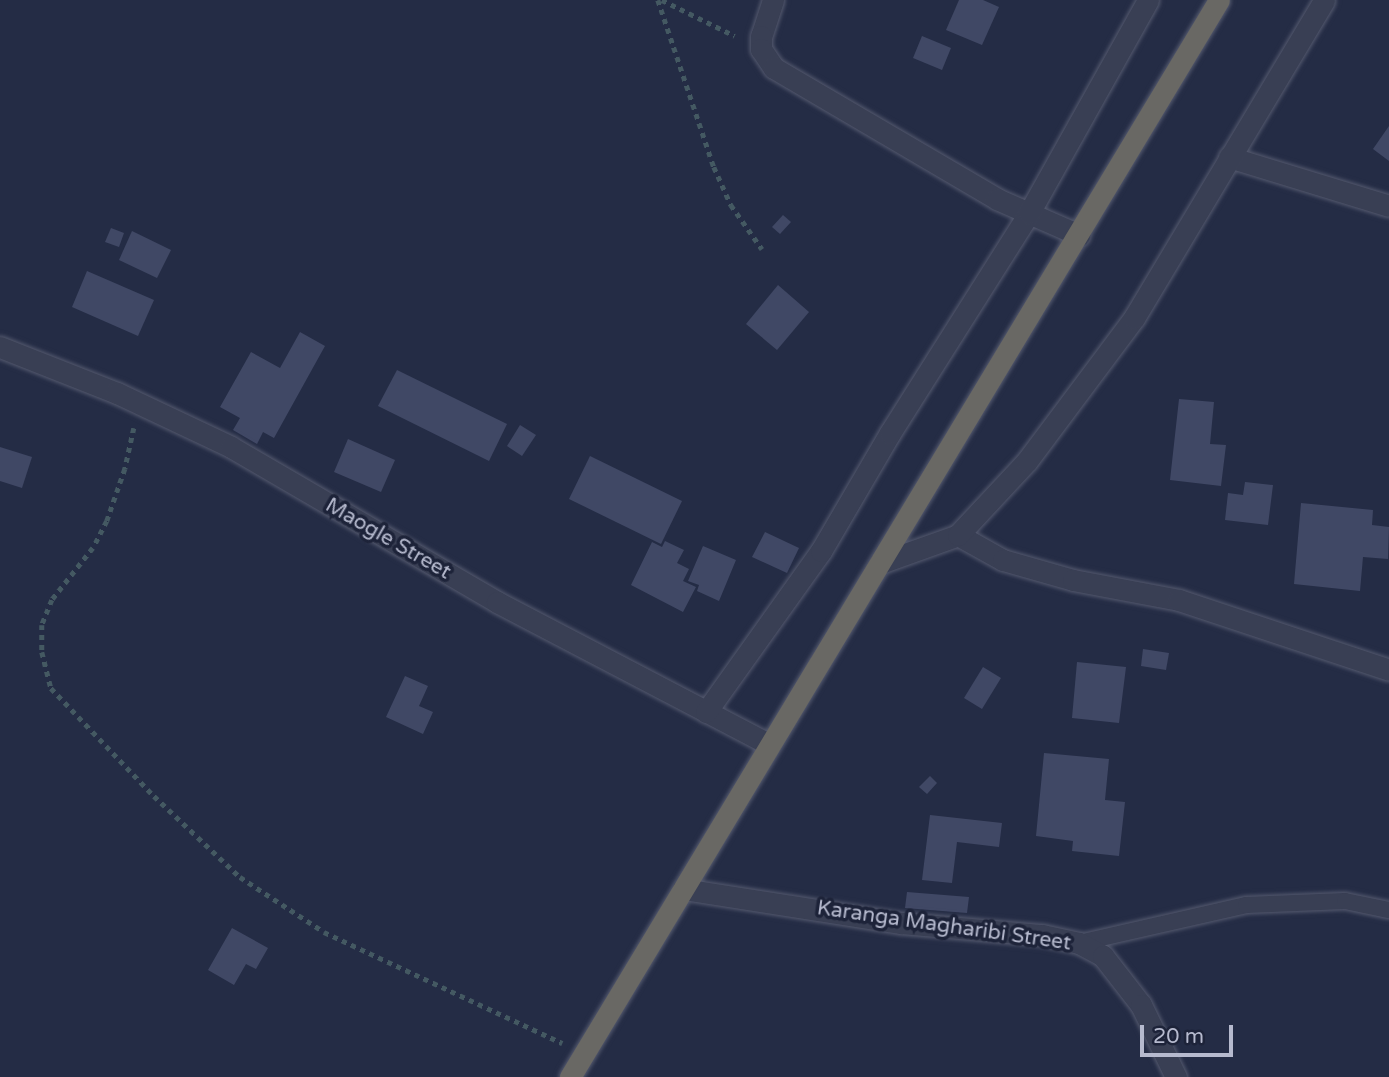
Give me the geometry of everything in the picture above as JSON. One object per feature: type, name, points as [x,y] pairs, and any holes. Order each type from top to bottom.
[{"type":"highway","points":[[570,1077],[1219,0]]},
{"type":"street","points":[[773,0],[761,36],[761,49],[774,68],[997,199],[1079,234]]},
{"type":"street","points":[[706,712],[821,551],[890,433],[1029,213],[1148,0]]},
{"type":"street","points":[[880,563],[958,535],[1027,461],[1134,318],[1324,0]]},
{"type":"street","points":[[1229,157],[1389,206]]},
{"type":"street","name":"Maogle Street","points":[[0,347],[117,393],[231,447],[497,602],[770,745]]},
{"type":"street","points":[[958,535],[1003,560],[1073,580],[1179,600],[1389,670]]},
{"type":"street","name":"Karanga Magharibi Street","points":[[683,889],[901,923],[1029,934],[1079,943],[1103,956],[1141,1005],[1176,1077]]},
{"type":"lane","points":[[1079,943],[1246,905],[1345,901],[1389,911]]},
{"type":"path","points":[[660,0],[761,49]]},
{"type":"path","points":[[660,0],[714,167],[732,205],[762,249]]},
{"type":"path","points":[[139,404],[125,469],[107,521],[93,548],[52,600],[42,625],[42,652],[51,688],[154,796],[240,877],[324,932],[585,1053]]},
{"type":"building","points":[[959,0],[983,0],[999,7],[982,45],[946,30]]},
{"type":"building","points":[[922,36],[951,48],[942,70],[913,58]]},
{"type":"building","points":[[1389,126],[1389,161],[1373,149]]},
{"type":"building","points":[[783,215],[791,222],[780,234],[772,227]]},
{"type":"building","points":[[111,228],[124,233],[119,247],[105,242]]},
{"type":"building","points":[[132,231],[171,250],[157,278],[119,260]]},
{"type":"building","points":[[87,271],[154,300],[138,336],[72,307]]},
{"type":"building","points":[[778,285],[809,312],[777,350],[746,324]]},
{"type":"building","points":[[300,332],[325,346],[274,438],[263,432],[257,444],[233,430],[240,418],[220,407],[251,352],[280,368]]},
{"type":"building","points":[[397,370],[507,424],[489,461],[378,406]]},
{"type":"building","points":[[1179,399],[1214,402],[1210,444],[1226,445],[1221,486],[1170,480]]},
{"type":"building","points":[[520,425],[536,435],[522,456],[507,446]]},
{"type":"building","points":[[348,439],[395,460],[381,492],[334,472]]},
{"type":"building","points":[[0,447],[32,457],[22,488],[0,481]]},
{"type":"building","points":[[590,456],[682,501],[661,544],[569,499]]},
{"type":"building","points":[[1245,482],[1273,485],[1268,525],[1225,520],[1228,493],[1243,495]]},
{"type":"building","points":[[1301,503],[1373,510],[1372,525],[1389,527],[1388,559],[1363,557],[1360,591],[1294,584]]},
{"type":"building","points":[[765,532],[799,548],[787,573],[752,557]]},
{"type":"building","points":[[665,541],[684,550],[677,563],[689,569],[683,581],[696,587],[683,612],[631,585],[652,542],[662,547]]},
{"type":"building","points":[[703,546],[736,560],[719,601],[697,591],[699,585],[688,581]]},
{"type":"building","points":[[1143,649],[1169,653],[1166,670],[1141,666]]},
{"type":"building","points":[[1077,662],[1126,667],[1119,723],[1072,718]]},
{"type":"building","points":[[983,667],[1001,678],[982,709],[964,698]]},
{"type":"building","points":[[405,676],[428,686],[419,706],[433,712],[423,734],[386,717]]},
{"type":"building","points":[[1044,753],[1109,759],[1105,800],[1125,802],[1119,856],[1072,851],[1073,841],[1036,836]]},
{"type":"building","points":[[930,776],[937,783],[927,794],[919,787]]},
{"type":"building","points":[[930,815],[1002,823],[999,847],[957,842],[952,883],[922,880]]},
{"type":"building","points":[[907,892],[969,897],[967,913],[905,908]]},
{"type":"building","points":[[232,928],[268,948],[256,969],[246,964],[234,985],[208,970]]}]
